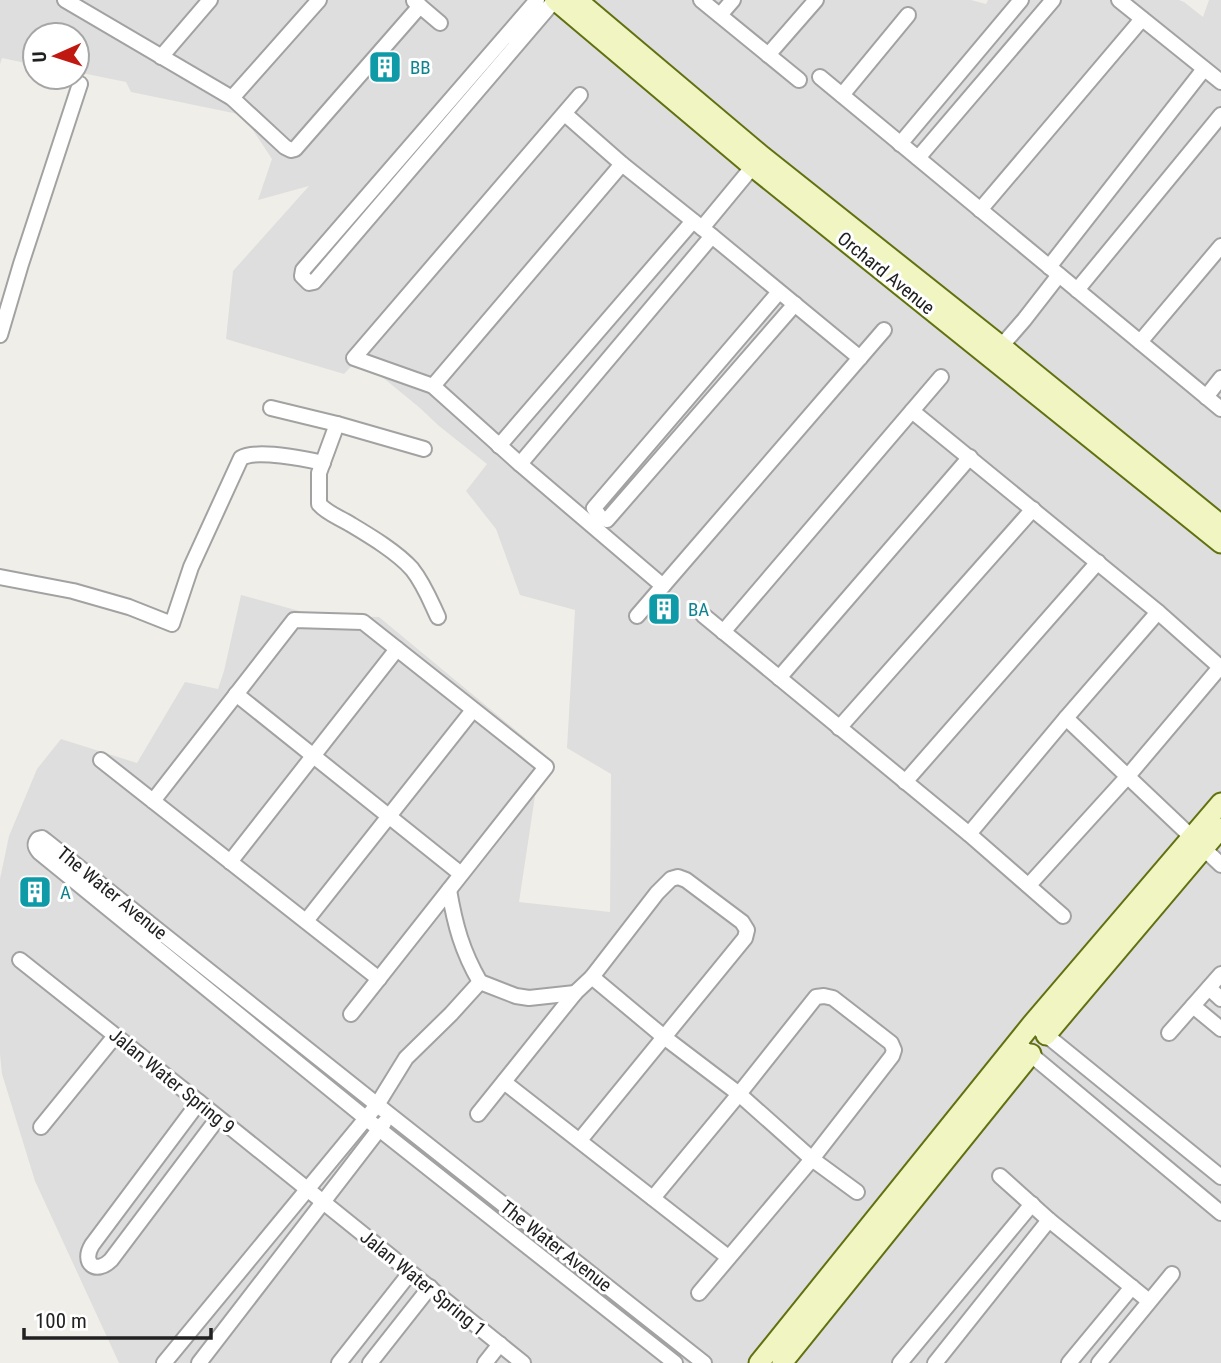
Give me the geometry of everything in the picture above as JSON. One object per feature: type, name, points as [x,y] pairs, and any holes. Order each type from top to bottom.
[{"type":"street","points":[[65,0],[232,98],[291,150],[295,149],[417,3],[440,23]]},
{"type":"street","points":[[87,13],[97,0]]},
{"type":"street","points":[[161,57],[210,0]]},
{"type":"street","points":[[232,98],[319,0]]},
{"type":"street","points":[[537,0],[400,169],[314,282],[309,284],[302,276],[303,270],[400,169],[555,0]]},
{"type":"street","name":"Orchard Avenue","points":[[555,0],[1168,491],[1221,543]]},
{"type":"street","name":"Orchard Avenue","points":[[577,0],[757,161]]},
{"type":"street","points":[[701,0],[799,80]]},
{"type":"street","points":[[720,15],[733,0]]},
{"type":"street","points":[[768,55],[816,0]]},
{"type":"street","points":[[900,144],[1021,0]]},
{"type":"street","points":[[918,158],[1053,0]]},
{"type":"street","points":[[1118,0],[1221,82]]},
{"type":"street","points":[[842,95],[908,15]]},
{"type":"street","points":[[980,210],[1142,19]]},
{"type":"street","points":[[996,352],[1024,320],[1054,271],[1205,69]]},
{"type":"street","points":[[820,77],[1221,409]]},
{"type":"street","points":[[0,335],[78,91]]},
{"type":"street","points":[[580,95],[354,358],[433,386],[663,586]]},
{"type":"street","points":[[565,114],[622,164],[860,358]]},
{"type":"street","points":[[1077,290],[1221,116]]},
{"type":"street","points":[[520,464],[757,161]]},
{"type":"street","points":[[433,386],[622,164]]},
{"type":"street","points":[[499,446],[702,228]]},
{"type":"street","points":[[1140,342],[1221,246]]},
{"type":"street","points":[[779,292],[594,508],[600,517],[607,520],[795,304]]},
{"type":"street","points":[[637,616],[884,330]]},
{"type":"street","points":[[723,632],[941,377]]},
{"type":"street","points":[[1206,397],[1221,378]]},
{"type":"street","points":[[271,408],[424,449]]},
{"type":"street","points":[[912,411],[1221,666],[1128,776],[1029,885]]},
{"type":"street","points":[[337,424],[319,473],[318,504],[327,513],[349,523],[392,552],[411,568],[426,590],[438,617]]},
{"type":"street","points":[[0,577],[73,591],[129,607],[172,624],[191,567],[241,458],[248,454],[257,454],[323,463]]},
{"type":"street","points":[[779,678],[970,457]]},
{"type":"street","name":"Orchard Avenue","points":[[1168,491],[1221,525]]},
{"type":"street","points":[[839,728],[1033,509]]},
{"type":"street","points":[[905,782],[1098,562]]},
{"type":"street","points":[[970,834],[1158,612]]},
{"type":"street","points":[[704,615],[970,834],[1063,916]]},
{"type":"street","points":[[153,801],[294,620],[363,622],[546,767],[352,1014]]},
{"type":"street","points":[[230,862],[397,649]]},
{"type":"street","points":[[236,694],[461,874]]},
{"type":"street","points":[[306,921],[473,710]]},
{"type":"street","points":[[1066,718],[1221,865]]},
{"type":"street","points":[[101,760],[379,979]]},
{"type":"street","points":[[782,1363],[1039,1029],[1197,842],[1221,803]]},
{"type":"street","points":[[1197,842],[1221,828]]},
{"type":"street","name":"The Water Avenue","points":[[676,1363],[379,1129],[39,852],[35,843],[38,839],[46,841],[704,1363]]},
{"type":"street","points":[[478,1114],[575,993],[592,977],[657,893],[671,879],[678,877],[686,880],[742,922],[747,930],[745,938],[580,1140]]},
{"type":"street","points":[[449,890],[455,926],[480,982],[516,996],[529,998],[575,993]]},
{"type":"street","name":"Jalan Water Spring 9","points":[[20,960],[323,1203]]},
{"type":"street","points":[[1169,1033],[1221,974]]},
{"type":"street","points":[[592,977],[664,1037],[739,1094],[812,1159],[857,1192]]},
{"type":"street","points":[[164,1363],[377,1105],[406,1058],[452,1014],[480,982]]},
{"type":"street","points":[[1209,988],[1221,999]]},
{"type":"street","points":[[653,1198],[816,997],[833,998],[891,1043],[894,1050],[892,1056],[812,1159],[699,1293]]},
{"type":"street","points":[[1193,1006],[1221,1029]]},
{"type":"street","points":[[1039,1029],[1221,1177]]},
{"type":"street","points":[[41,1127],[115,1036]]},
{"type":"street","points":[[1024,1049],[1221,1213]]},
{"type":"street","points":[[759,1363],[1024,1049]]},
{"type":"street","points":[[504,1082],[728,1257]]},
{"type":"street","points":[[200,1102],[87,1252],[90,1264],[100,1267],[111,1260],[218,1118]]},
{"type":"street","points":[[199,1363],[390,1115]]},
{"type":"street","points":[[1000,1176],[1049,1220],[1149,1301]]},
{"type":"street","name":"Jalan Water Spring 1","points":[[323,1203],[523,1363]]},
{"type":"street","points":[[900,1363],[1032,1204]]},
{"type":"street","points":[[935,1363],[1049,1220]]},
{"type":"street","points":[[339,1363],[410,1273]]},
{"type":"street","points":[[1099,1363],[1172,1274]]},
{"type":"street","points":[[370,1363],[430,1287]]},
{"type":"street","points":[[1069,1363],[1132,1287]]},
{"type":"street","points":[[485,1363],[500,1344]]},
{"type":"street","points":[[676,1363],[688,1350]]},
{"type":"shaded area","points":[[0,0],[971,0],[986,4],[988,0],[1179,0],[1203,17],[1209,0],[1221,0],[1221,1363],[119,1363],[35,1181],[2,1074],[0,1054],[0,879],[9,836],[37,769],[61,739],[137,763],[185,682],[218,689],[241,595],[314,615],[379,617],[553,761],[535,796],[519,902],[610,912],[611,774],[567,748],[575,610],[520,595],[496,529],[466,491],[487,464],[359,358],[344,374],[226,339],[233,271],[309,186],[258,200],[272,159],[243,115],[131,92],[126,82],[91,75],[91,21],[21,21],[21,62],[2,58],[0,64]]},
{"type":"place","name":"BB","points":[[385,67]]},
{"type":"place","name":"BA","points":[[664,609]]},
{"type":"place","name":"A","points":[[35,892]]}]
